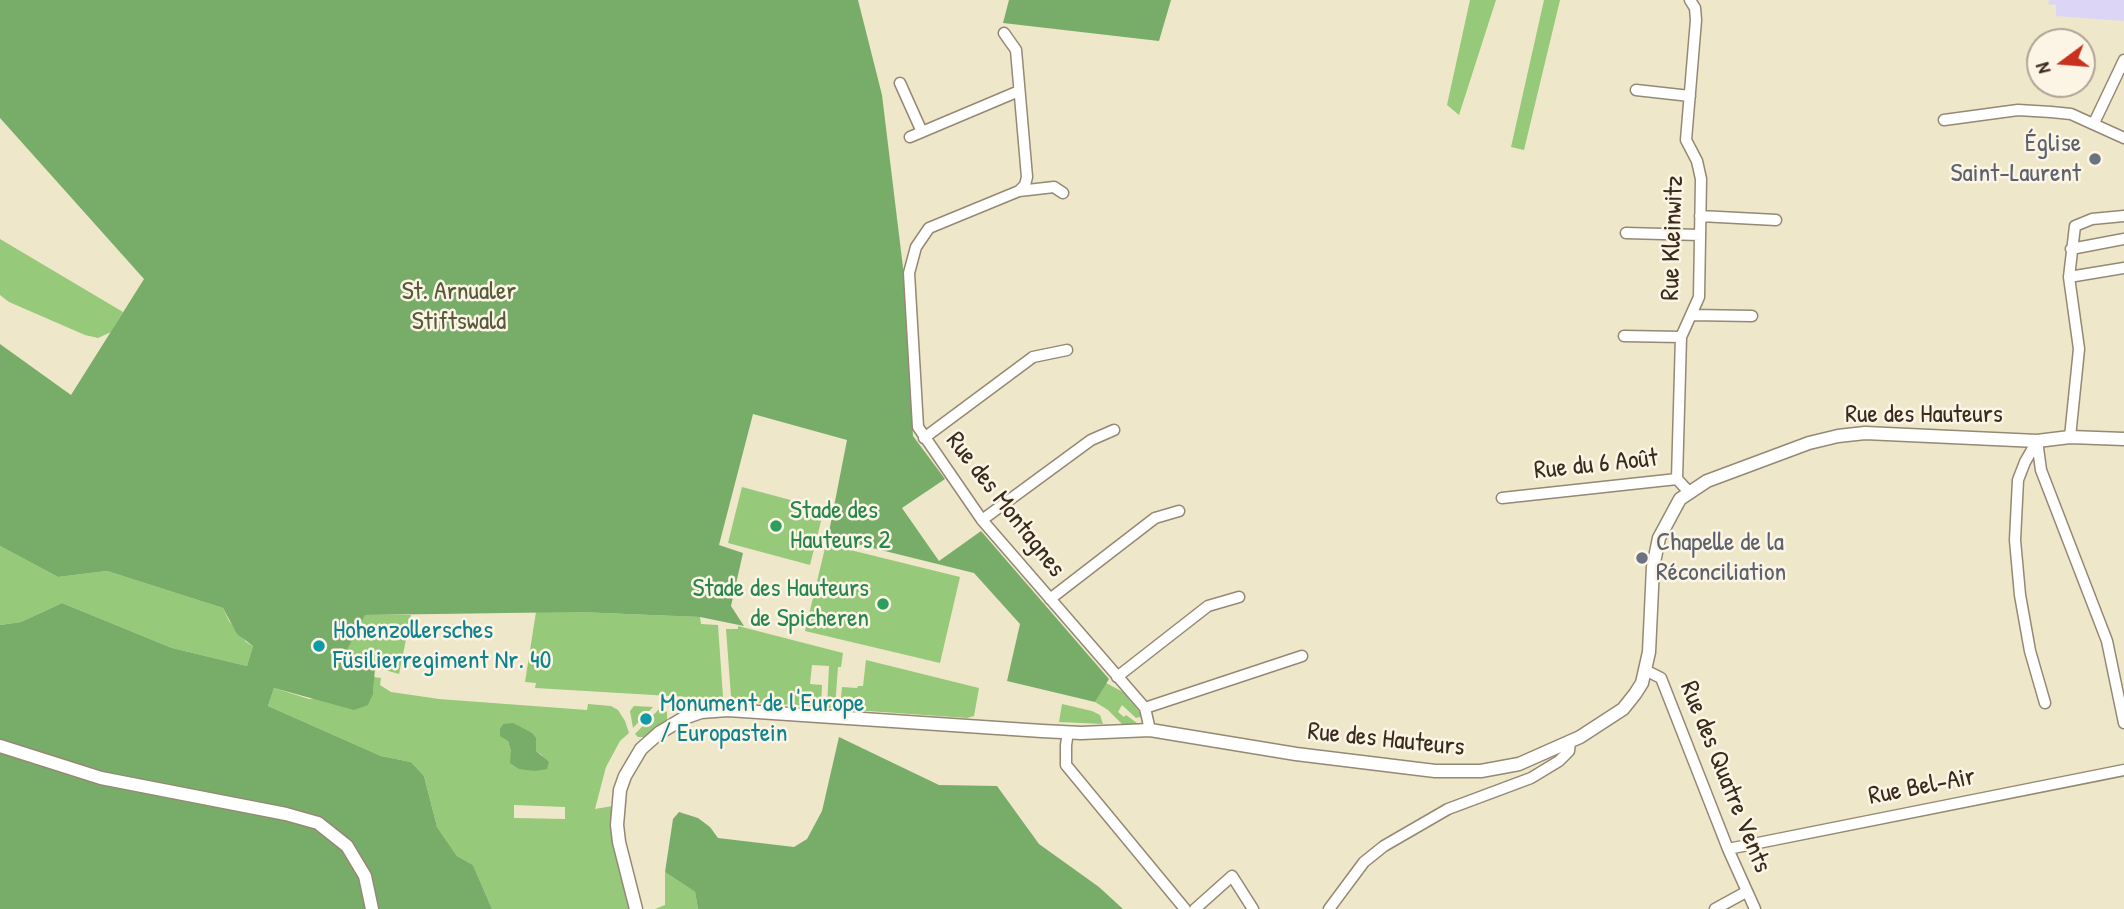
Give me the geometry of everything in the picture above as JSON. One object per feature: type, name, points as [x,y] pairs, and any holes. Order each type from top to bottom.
[{"type":"street","name":"Rue Kleinwitz","points":[[1676,479],[1681,337],[1699,297],[1701,179],[1697,161],[1686,140],[1696,20],[1695,8],[1690,0]]},
{"type":"street","points":[[1004,33],[1016,50],[1027,177],[1025,185],[1019,191]]},
{"type":"street","points":[[2094,123],[2124,60]]},
{"type":"street","points":[[900,83],[922,132]]},
{"type":"street","points":[[1636,90],[1690,96]]},
{"type":"street","points":[[910,137],[1019,91]]},
{"type":"street","points":[[1944,120],[2018,110],[2071,114],[2124,138]]},
{"type":"street","points":[[1019,191],[1054,187],[1063,193]]},
{"type":"street","name":"Rue des Montagnes","points":[[1019,191],[929,228],[916,247],[909,273],[918,427],[982,520],[1145,708],[1150,730]]},
{"type":"street","points":[[1700,216],[1776,220]]},
{"type":"street","points":[[2070,437],[2079,349],[2069,277],[2074,226],[2092,219],[2124,216]]},
{"type":"street","points":[[1626,233],[1700,235]]},
{"type":"street","points":[[2071,249],[2124,239]]},
{"type":"street","points":[[2069,277],[2124,268]]},
{"type":"street","points":[[1692,315],[1752,316]]},
{"type":"street","points":[[1624,336],[1681,337]]},
{"type":"street","points":[[924,438],[1033,357],[1067,350]]},
{"type":"street","points":[[982,520],[1091,440],[1114,430]]},
{"type":"street","name":"Rue des Hauteurs","points":[[636,909],[619,842],[617,825],[620,790],[641,749],[659,733],[684,718],[701,712],[728,710],[1075,733],[1150,730],[1296,754],[1435,771],[1481,771],[1519,764],[1570,742],[1623,709],[1635,694],[1649,652],[1653,567],[1659,538],[1674,508],[1689,492],[1707,481],[1809,443],[1865,433],[2037,441],[2070,437],[2124,439]]},
{"type":"street","points":[[2037,441],[2018,480],[2014,540],[2030,651],[2045,703]]},
{"type":"street","points":[[2037,441],[2041,470],[2107,641],[2124,723]]},
{"type":"street","name":"Rue du 6 Août","points":[[1502,498],[1676,479],[1689,492]]},
{"type":"street","points":[[1051,600],[1155,517],[1179,511]]},
{"type":"street","points":[[1117,677],[1208,606],[1238,597]]},
{"type":"street","points":[[1145,708],[1302,656]]},
{"type":"street","name":"Rue des Quatre Vents","points":[[1645,670],[1661,678],[1728,849],[1755,909]]},
{"type":"street","points":[[1075,733],[1066,746],[1066,765],[1185,909]]},
{"type":"street","points":[[1329,909],[1364,862],[1384,846],[1448,809],[1531,778],[1559,761],[1569,751],[1570,742]]},
{"type":"street","points":[[0,746],[101,778],[286,814],[318,823],[347,846],[365,876],[372,909]]},
{"type":"street","name":"Rue Bel-Air","points":[[1728,849],[2124,770]]},
{"type":"street","points":[[1195,909],[1232,876],[1253,909]]},
{"type":"street","points":[[1715,909],[1746,892]]},
{"type":"shaded area","points":[[2049,0],[2124,0],[2124,21],[2056,16],[2056,5],[2048,4]]},
{"type":"green space","name":"St. Arnualer Stiftswald","points":[[0,0],[858,0],[882,95],[905,284],[913,436],[945,479],[902,508],[939,561],[981,531],[1109,679],[1095,702],[1007,681],[1020,624],[974,573],[828,537],[847,440],[753,414],[719,545],[743,553],[731,606],[744,626],[700,617],[578,612],[365,615],[343,658],[375,668],[373,694],[368,705],[354,710],[274,688],[268,706],[381,756],[411,762],[424,776],[437,827],[457,856],[473,865],[492,909],[0,909],[0,625],[21,622],[62,603],[172,648],[247,666],[253,646],[237,634],[223,608],[107,571],[58,577],[0,546],[0,344],[71,395],[144,279],[0,118]]},
{"type":"green space","points":[[1009,0],[1171,0],[1159,41],[1003,23]]},
{"type":"green space","points":[[1470,0],[1496,0],[1459,115],[1447,105]]},
{"type":"green space","points":[[1544,0],[1560,0],[1524,150],[1511,147]]},
{"type":"green space","points":[[0,239],[123,312],[111,332],[98,338],[85,335],[9,302],[0,295]]},
{"type":"green space","name":"Stade des Hauteurs 2","points":[[742,487],[824,509],[810,565],[728,543]]},
{"type":"green space","name":"Stade des Hauteurs de Spicheren","points":[[826,544],[960,577],[940,663],[805,631]]},
{"type":"green space","points":[[0,546],[58,577],[107,571],[223,608],[229,621],[246,642],[253,646],[247,666],[172,648],[62,603],[21,622],[0,625]]},
{"type":"green space","points":[[536,612],[700,617],[701,624],[718,625],[723,697],[535,688],[536,683],[525,682]]},
{"type":"green space","points":[[364,615],[411,615],[399,674],[343,658]]},
{"type":"green space","points":[[738,626],[843,653],[841,667],[838,667],[835,708],[827,708],[829,666],[812,665],[810,684],[822,685],[821,707],[734,701],[731,696],[726,629],[738,629]]},
{"type":"green space","points":[[866,660],[979,688],[974,716],[967,718],[840,709],[842,687],[863,686]]},
{"type":"green space","points":[[374,677],[381,678],[380,685],[391,692],[439,699],[587,710],[588,704],[611,706],[618,710],[629,733],[620,741],[606,767],[595,809],[618,805],[636,909],[492,909],[473,865],[457,856],[437,827],[424,776],[411,762],[381,756],[268,706],[274,688],[309,699],[373,694]],"holes":[[[508,741],[534,745],[536,751],[543,756],[511,751]],[[514,805],[565,807],[565,819],[514,818]]]},
{"type":"green space","points":[[1106,683],[1123,692],[1143,716],[1136,718],[1122,705],[1118,712],[1136,724],[1122,724],[1095,702]]},
{"type":"green space","points":[[1062,704],[1092,711],[1100,715],[1103,724],[1059,722]]},
{"type":"green space","points":[[634,706],[653,707],[633,728],[630,711]]},
{"type":"green space","points":[[661,707],[667,712],[667,720],[645,737],[638,737],[635,734]]},
{"type":"green space","points":[[513,723],[536,738],[536,751],[549,762],[547,769],[519,769],[510,763],[511,751],[508,741],[500,736],[500,729],[503,724]]},
{"type":"green space","points":[[839,737],[939,785],[997,786],[1039,844],[1099,887],[1123,909],[698,909],[695,892],[665,872],[673,819],[679,812],[698,818],[710,827],[718,838],[794,847],[807,839],[822,811]]},
{"type":"green space","points":[[665,872],[695,892],[698,909],[655,909],[665,905]]},
{"type":"place","name":"Église Saint-Laurent","points":[[2095,159]]},
{"type":"place","name":"Stade des Hauteurs 2","points":[[776,526]]},
{"type":"place","name":"Chapelle de la Réconciliation","points":[[1642,558]]},
{"type":"place","name":"Stade des Hauteurs de Spicheren","points":[[883,604]]},
{"type":"place","name":"Hohenzollersches Füsilierregiment Nr. 40","points":[[319,646]]},
{"type":"place","name":"Monument de l'Europe / Europastein","points":[[646,719]]}]
